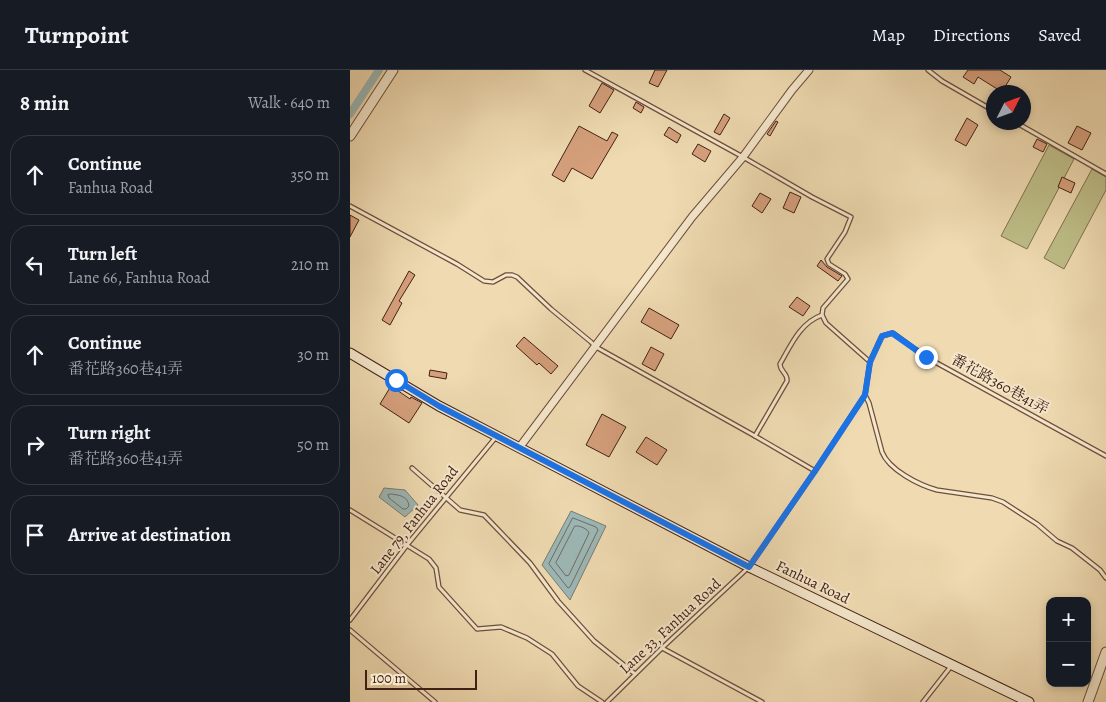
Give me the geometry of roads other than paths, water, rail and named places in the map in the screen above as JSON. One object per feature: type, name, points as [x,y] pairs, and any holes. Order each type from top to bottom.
[{"type":"main road","points":[[350,136],[394,70]]},
{"type":"main road","name":"Fanhua Road","points":[[350,352],[439,406],[749,567],[1029,702]]},
{"type":"main road","points":[[1088,702],[1106,652]]},
{"type":"street","points":[[519,448],[692,217],[743,156],[809,70]]},
{"type":"lane","points":[[585,70],[851,217],[845,232],[827,258],[829,264],[846,274],[848,279],[823,308],[822,315],[826,323],[870,362],[865,395],[885,460],[891,467],[929,488],[992,498],[1003,502],[1037,524],[1057,541],[1072,548],[1100,570],[1106,578]]},
{"type":"lane","points":[[928,70],[942,81],[986,106]]},
{"type":"lane","points":[[1029,130],[1106,174]]},
{"type":"lane","points":[[350,206],[487,282],[496,282],[506,275],[514,276],[596,347],[815,471]]},
{"type":"lane","points":[[755,436],[787,381],[788,377],[781,369],[780,364],[801,329],[814,318],[822,315]]},
{"type":"lane","name":"番花路360巷41弄","points":[[870,362],[882,336],[892,333],[926,357],[1106,456]]},
{"type":"lane","name":"Lane 33, Fanhua Road","points":[[607,702],[749,567],[865,395]]},
{"type":"lane","name":"Lane 79, Fanhua Road","points":[[350,620],[407,545],[497,435]]},
{"type":"lane","points":[[412,468],[460,510],[484,515],[530,563],[558,601],[594,641],[635,674]]},
{"type":"lane","points":[[350,510],[429,559],[436,568],[439,587],[476,629],[501,626],[527,638],[552,654],[578,686],[602,702]]},
{"type":"lane","points":[[350,630],[436,702]]},
{"type":"lane","points":[[662,648],[762,702]]},
{"type":"lane","points":[[923,702],[952,665]]},
{"type":"water","points":[[384,488],[405,490],[418,505],[405,517],[379,497]]},
{"type":"water","points":[[571,511],[606,526],[570,600],[542,565]]},
{"type":"waterway","points":[[350,114],[379,70]]}]
